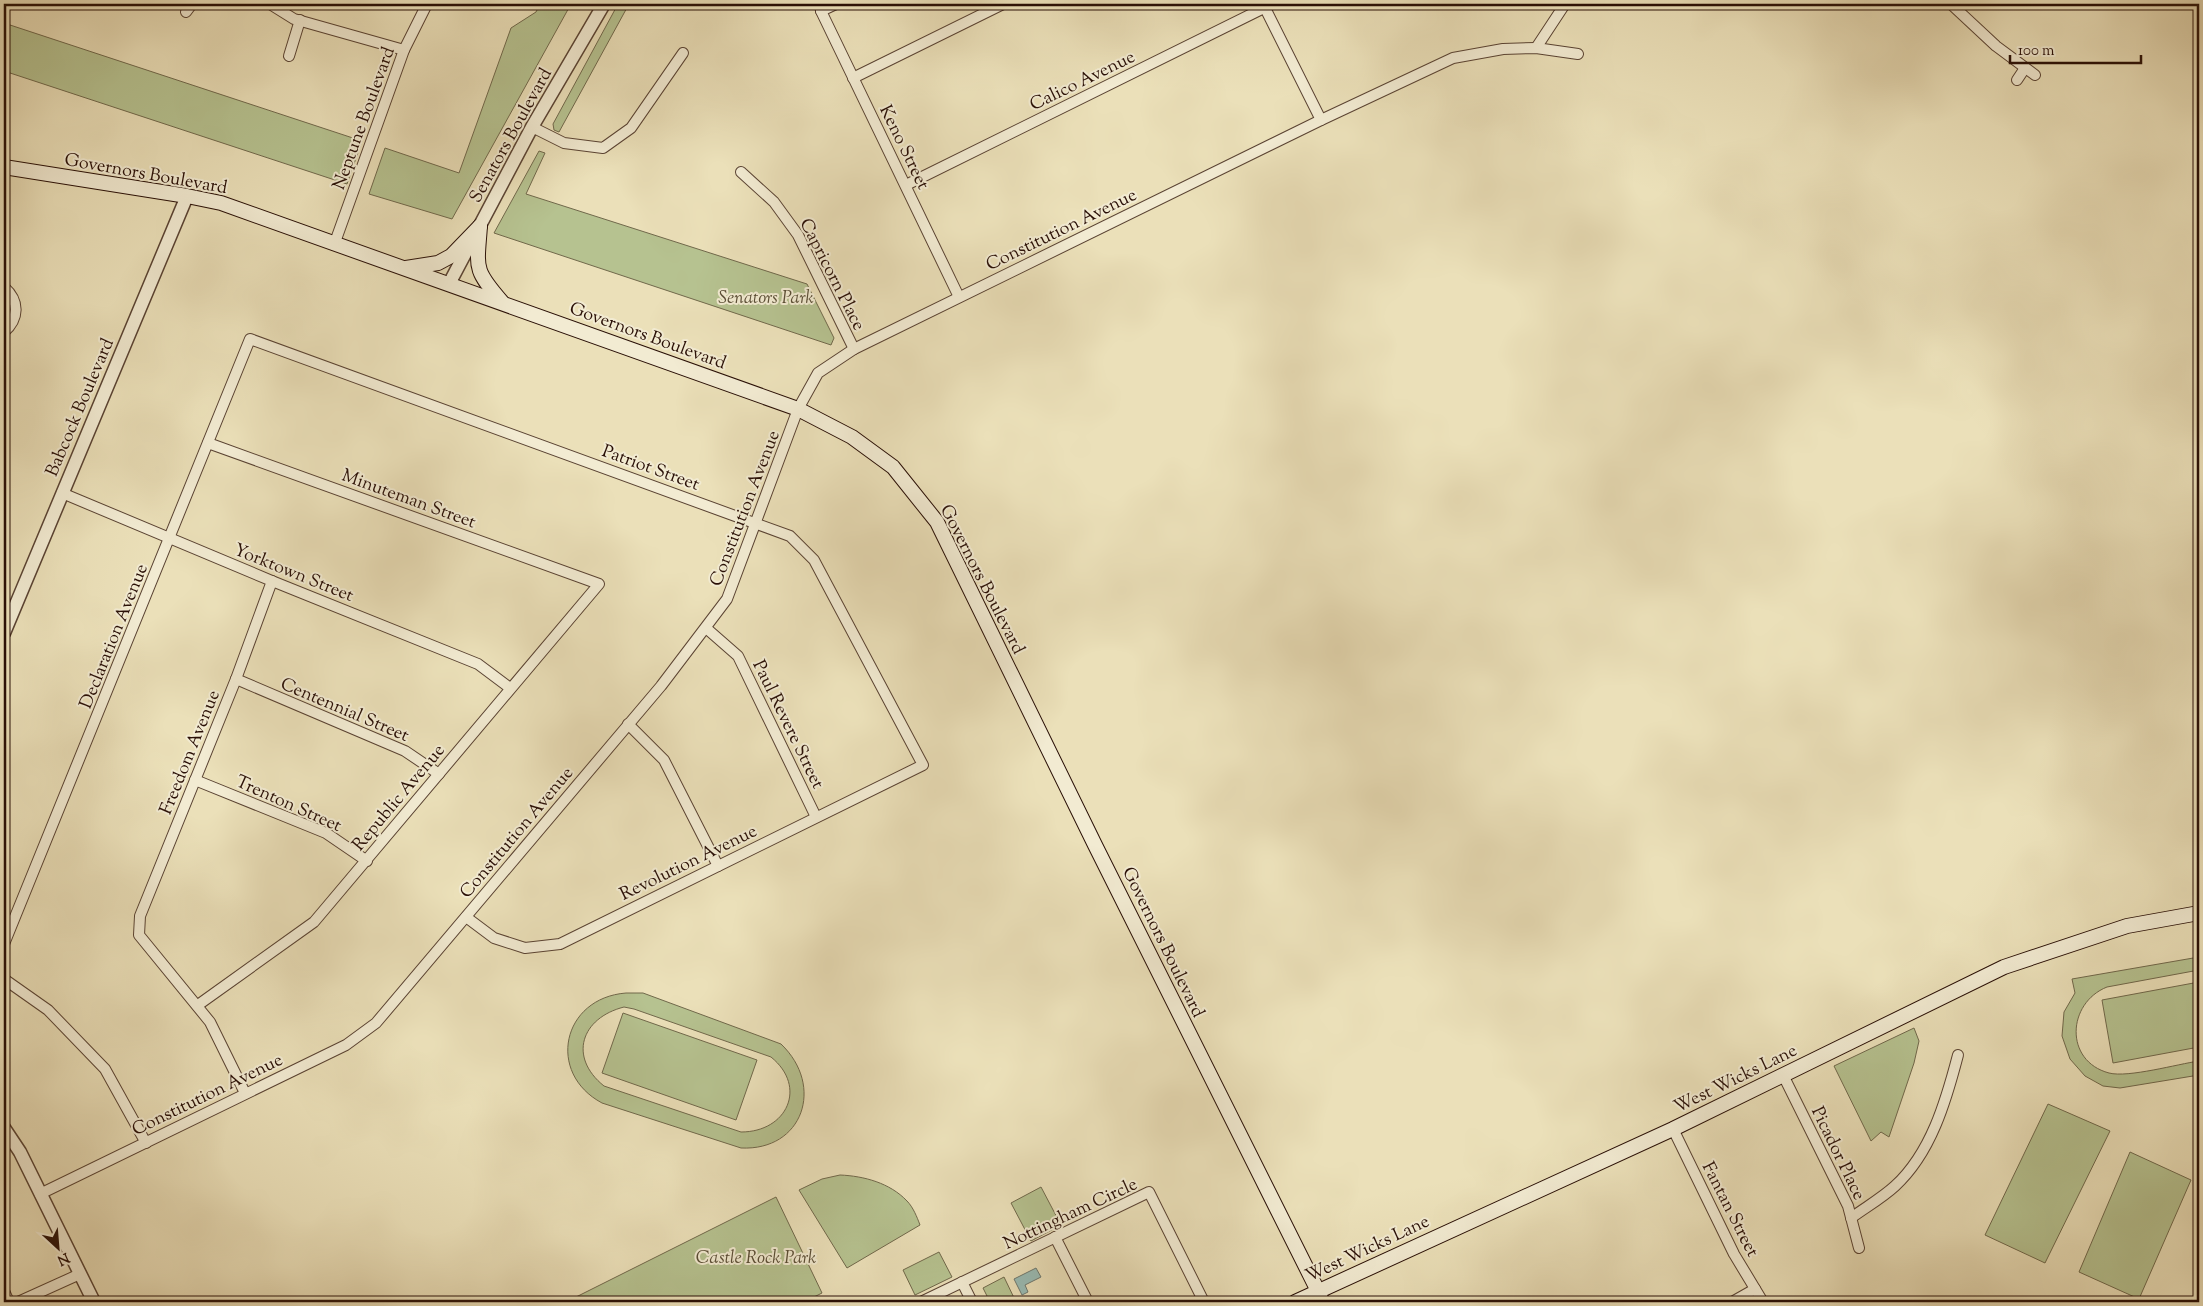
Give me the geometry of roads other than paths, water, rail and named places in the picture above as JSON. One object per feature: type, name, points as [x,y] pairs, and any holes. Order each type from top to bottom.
[{"type":"main road","name":"Governors Boulevard","points":[[4,168],[221,203],[334,245],[449,284],[798,409],[852,437],[893,467],[937,522],[1099,853],[1321,1297]]},
{"type":"main road","points":[[403,268],[438,263],[451,256],[480,226]]},
{"type":"main road","points":[[480,226],[477,255],[478,267],[481,277],[503,304]]},
{"type":"main road","name":"West Wicks Lane","points":[[1295,1302],[1321,1297],[2004,967],[2127,926],[2199,913]]},
{"type":"street","points":[[270,4],[300,20],[404,50]]},
{"type":"street","name":"Neptune Boulevard","points":[[334,245],[404,50],[427,4]]},
{"type":"street","name":"Senators Boulevard","points":[[449,284],[532,127],[604,4]]},
{"type":"street","points":[[820,7],[836,4]]},
{"type":"street","points":[[853,78],[1003,4]]},
{"type":"street","points":[[1536,48],[1565,4]]},
{"type":"street","points":[[1951,4],[1996,46],[2035,75]]},
{"type":"street","points":[[1267,5],[1321,120]]},
{"type":"street","name":"Calico Avenue","points":[[906,186],[1267,5]]},
{"type":"street","name":"Keno Street","points":[[820,7],[959,298]]},
{"type":"street","points":[[289,56],[300,20]]},
{"type":"street","name":"Constitution Avenue","points":[[40,1194],[346,1045],[376,1023],[628,724],[706,628],[727,599],[798,409],[818,373],[854,349],[1321,120],[1453,58],[1503,50],[1536,48],[1578,54]]},
{"type":"street","points":[[532,127],[564,143],[603,148],[631,128],[683,52]]},
{"type":"street","points":[[2017,80],[2025,68]]},
{"type":"street","name":"Capricorn Place","points":[[741,172],[774,202],[798,235],[854,349]]},
{"type":"street","name":"Babcock Boulevard","points":[[4,633],[187,196]]},
{"type":"street","points":[[4,287],[11,294],[16,311],[14,319],[4,332]]},
{"type":"street","name":"Declaration Avenue","points":[[4,944],[250,338]]},
{"type":"street","name":"Patriot Street","points":[[250,338],[790,536],[814,560],[923,765]]},
{"type":"street","name":"Minuteman Street","points":[[208,443],[599,584]]},
{"type":"street","name":"Yorktown Street","points":[[62,493],[272,581],[478,664],[510,688]]},
{"type":"street","name":"Freedom Avenue","points":[[198,1005],[138,935],[140,916],[236,679],[272,581]]},
{"type":"street","name":"Republic Avenue","points":[[198,1005],[314,922],[599,584]]},
{"type":"street","name":"Paul Revere Street","points":[[706,628],[738,656],[816,817]]},
{"type":"street","name":"Centennial Street","points":[[236,679],[405,751],[439,774]]},
{"type":"street","points":[[628,724],[664,760],[718,866]]},
{"type":"street","name":"Revolution Avenue","points":[[466,918],[494,938],[525,948],[560,944],[923,765]]},
{"type":"street","name":"Trenton Street","points":[[194,780],[326,833],[367,861]]},
{"type":"street","points":[[4,979],[48,1010],[105,1069],[146,1143]]},
{"type":"street","points":[[198,1005],[210,1022],[245,1093]]},
{"type":"street","points":[[1851,1218],[1896,1186],[1925,1149],[1949,1091],[1958,1055]]},
{"type":"street","name":"Picador Place","points":[[1783,1075],[1848,1206],[1859,1248]]},
{"type":"street","points":[[4,1128],[20,1152],[94,1302]]},
{"type":"street","name":"Fantan Street","points":[[1673,1128],[1734,1254],[1763,1302]]},
{"type":"street","name":"Nottingham Circle","points":[[921,1302],[1149,1192],[1204,1302]]},
{"type":"street","points":[[1055,1237],[1088,1302]]},
{"type":"street","points":[[18,1302],[80,1274]]},
{"type":"street","points":[[962,1282],[972,1302]]},
{"type":"street","points":[[1732,1302],[1755,1289]]},
{"type":"street","points":[[4,1291],[9,1302]]},
{"type":"water","points":[[1036,1268],[1041,1277],[1025,1285],[1028,1292],[1022,1295],[1014,1279]]},
{"type":"park label","name":"Senators Park","points":[[766,297]]},
{"type":"park label","name":"Castle Rock Park","points":[[756,1257]]}]
